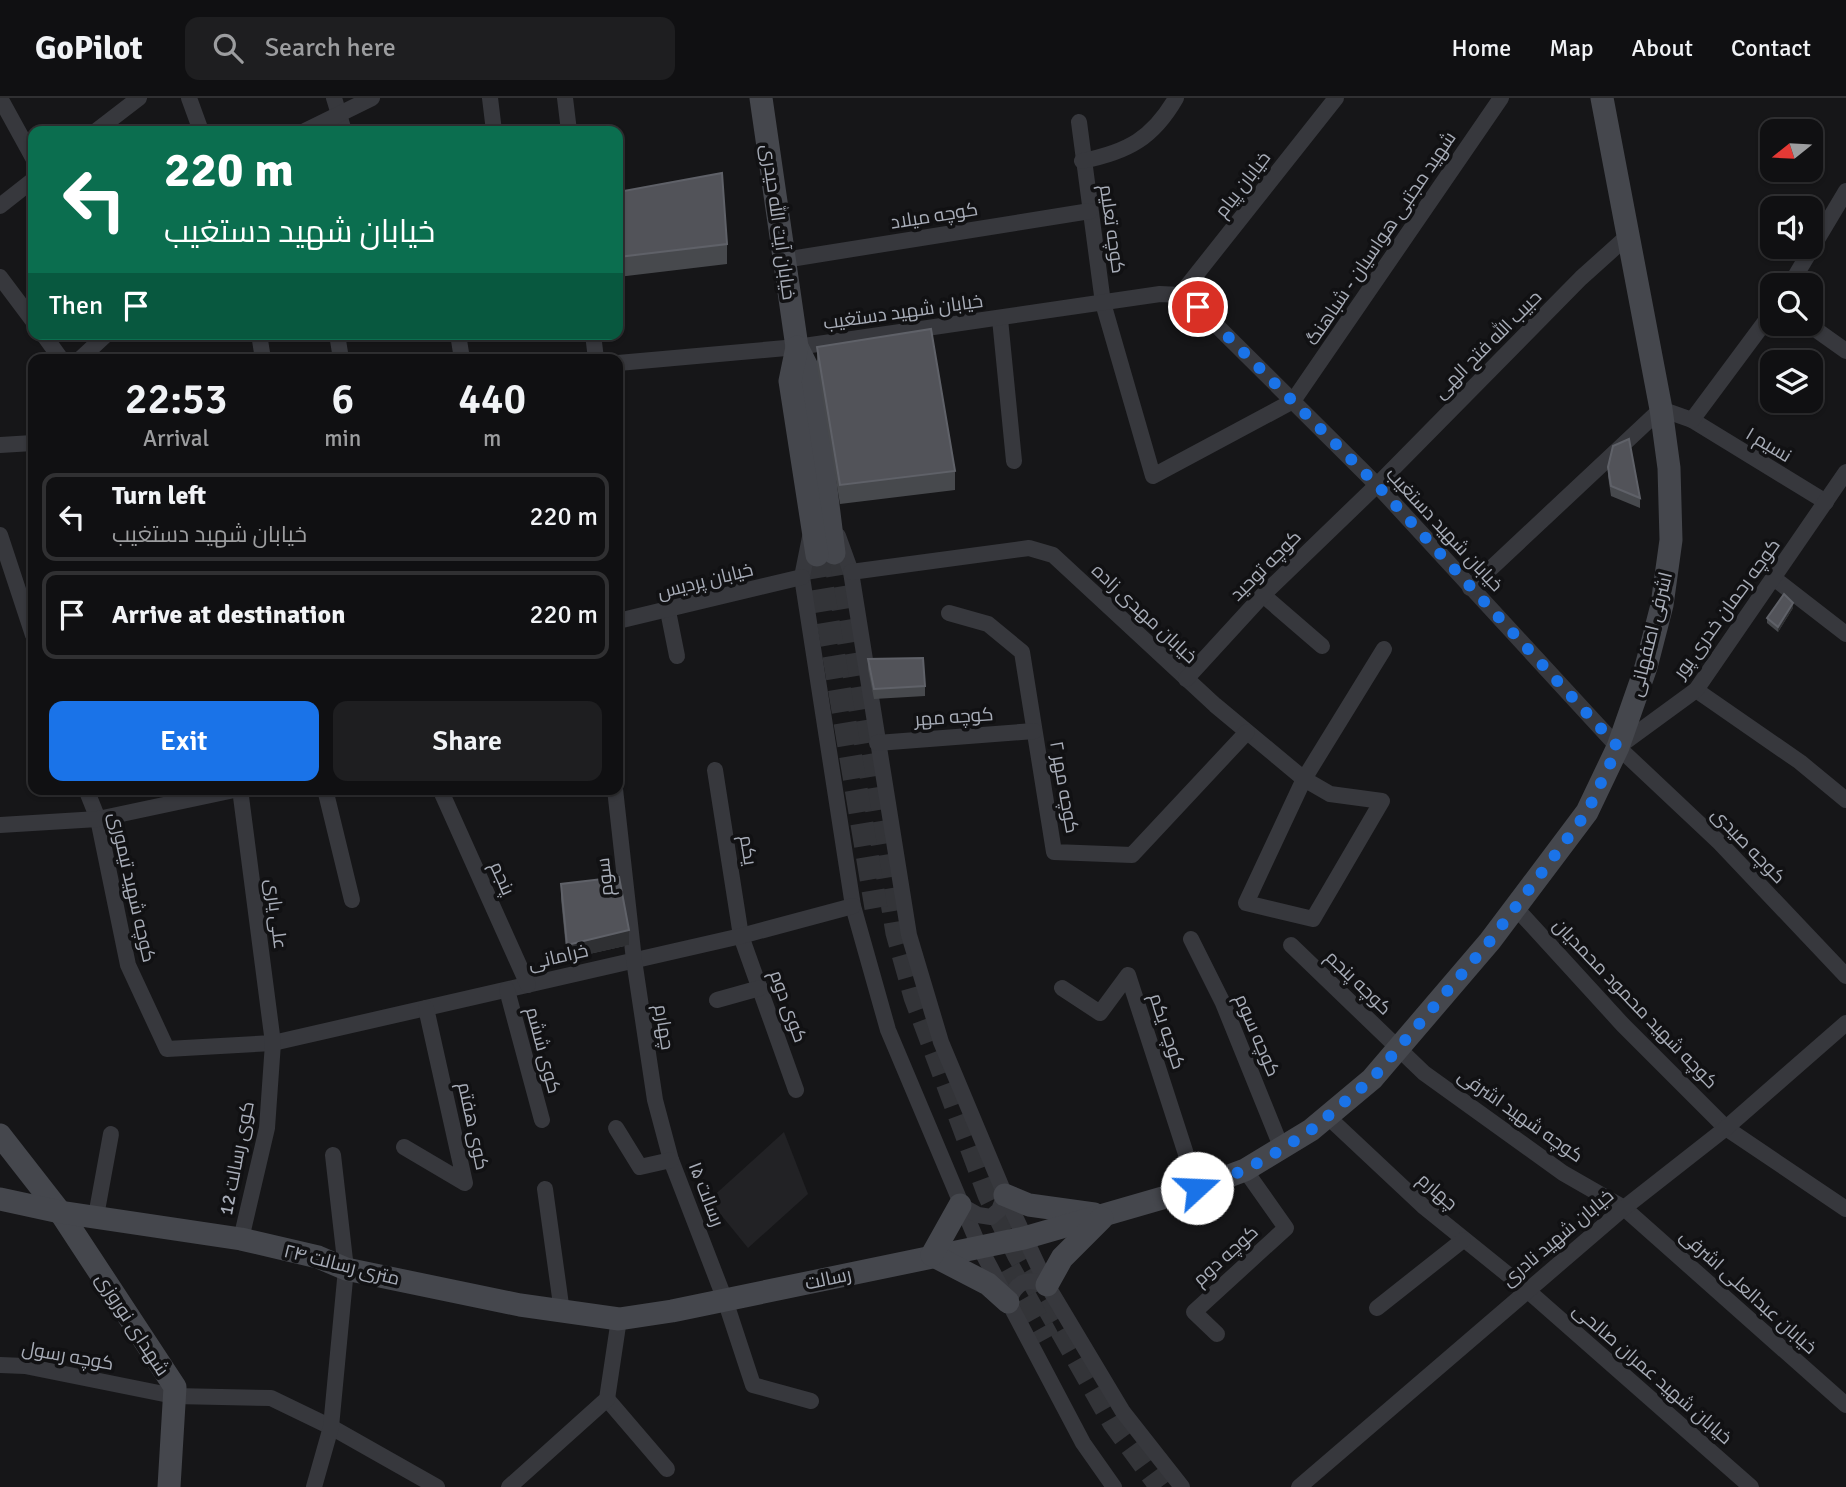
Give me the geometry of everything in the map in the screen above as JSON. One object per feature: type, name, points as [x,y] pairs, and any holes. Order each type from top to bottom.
[{"type":"main road","name":"خیابان آیت الله حیدری","points":[[761,98],[797,347],[790,381],[822,523],[825,554]]},
{"type":"main road","name":"اشرفی اصفهانی","points":[[1024,1238],[1197,1188],[1245,1170],[1282,1149],[1327,1116],[1372,1079],[1398,1050],[1516,908],[1587,812],[1618,747],[1646,667],[1662,605],[1671,540],[1669,468],[1661,409],[1630,234],[1602,98]]},
{"type":"main road","name":"شهدای نوروزی","points":[[0,1135],[60,1212],[175,1387],[169,1487]]},
{"type":"main road","points":[[1005,1195],[1030,1205],[1104,1216]]},
{"type":"main road","name":"۲۴ متری رسالت","points":[[0,1199],[60,1212],[241,1239],[318,1257],[346,1269],[562,1312],[619,1319],[725,1300]]},
{"type":"main road","points":[[960,1205],[932,1255],[988,1284],[1008,1302]]},
{"type":"main road","points":[[1047,1285],[1062,1258],[1104,1216]]},
{"type":"main road","name":"رسالت","points":[[725,1300],[1024,1238]]},
{"type":"street","points":[[0,98],[28,149]]},
{"type":"street","points":[[103,126],[139,98]]},
{"type":"street","points":[[189,98],[199,126]]},
{"type":"street","points":[[311,126],[337,105],[372,98]]},
{"type":"street","points":[[490,98],[493,126]]},
{"type":"street","points":[[565,98],[568,126]]},
{"type":"street","points":[[1082,160],[1101,157],[1139,143],[1163,121],[1176,98]]},
{"type":"street","name":"خیابان پیام","points":[[1181,295],[1336,98]]},
{"type":"street","name":"شهید مجتبی هواسیان - شباهنگ","points":[[1293,401],[1501,98]]},
{"type":"street","points":[[337,105],[343,126]]},
{"type":"street","name":"کوچه تعلیم","points":[[1079,122],[1103,303],[1153,476],[1293,401]]},
{"type":"street","points":[[0,206],[28,184]]},
{"type":"street","points":[[1797,273],[1845,194]]},
{"type":"street","name":"کوچه میلاد","points":[[784,260],[1090,211]]},
{"type":"street","name":"حبیب الله فتح الهی","points":[[1377,485],[1581,278],[1630,234]]},
{"type":"street","points":[[0,277],[28,314]]},
{"type":"street","name":"خیابان شهید دستغیب","points":[[623,362],[797,347],[1160,294],[1181,295],[1198,307],[1377,485],[1618,747]]},
{"type":"street","points":[[1000,319],[1014,461]]},
{"type":"street","points":[[1692,420],[1760,329]]},
{"type":"street","points":[[1823,335],[1846,351]]},
{"type":"street","points":[[85,354],[101,340]]},
{"type":"street","points":[[1470,588],[1661,409]]},
{"type":"street","name":"نسیم ۱","points":[[1661,409],[1692,420],[1826,502]]},
{"type":"street","points":[[0,445],[28,443]]},
{"type":"street","name":"کوچه رحمان خدری پور","points":[[1618,747],[1696,690],[1775,579],[1846,472]]},
{"type":"street","name":"کوچه توحید","points":[[1186,679],[1263,595],[1377,485]]},
{"type":"street","points":[[822,523],[851,572],[909,935],[941,1042],[1005,1195],[1047,1285],[1123,1412],[1182,1487]]},
{"type":"street","points":[[822,523],[802,577],[853,906],[888,1030],[979,1246],[1083,1443],[1114,1487]]},
{"type":"street","points":[[0,535],[28,620]]},
{"type":"street","name":"خیابان مهدی زاده","points":[[851,572],[1029,548],[1053,555],[1186,679],[1304,779],[1331,794],[1382,801],[1313,919],[1246,903],[1304,779]]},
{"type":"street","name":"خیابان پردیس","points":[[623,620],[802,577]]},
{"type":"street","points":[[1775,579],[1846,634]]},
{"type":"street","points":[[1263,595],[1322,646]]},
{"type":"street","points":[[668,611],[677,656]]},
{"type":"street","name":"کوچه مهر ۲","points":[[949,613],[988,624],[1022,652],[1054,852],[1132,855],[1247,732]]},
{"type":"street","points":[[1304,779],[1384,649]]},
{"type":"street","points":[[1696,690],[1800,762],[1846,800]]},
{"type":"street","name":"کوچه مهر","points":[[877,743],[1034,731]]},
{"type":"street","name":"کوچه صیدی","points":[[1618,747],[1720,843],[1846,976]]},
{"type":"street","name":"یکم","points":[[715,770],[741,936]]},
{"type":"street","name":"کوچه شهید تیموری","points":[[88,795],[97,819],[128,965],[167,1049],[272,1043]]},
{"type":"street","points":[[0,825],[97,819],[211,795]]},
{"type":"street","name":"علی یاری","points":[[240,795],[272,1043]]},
{"type":"street","points":[[326,795],[352,900]]},
{"type":"street","name":"پنجم","points":[[443,795],[528,985]]},
{"type":"street","name":"سوم","points":[[616,795],[634,960]]},
{"type":"street","name":"خرامانی","points":[[272,1043],[741,936],[853,906]]},
{"type":"street","name":"کوچه شهید محمود محمدیان","points":[[1516,908],[1623,1024],[1726,1128],[1846,1209]]},
{"type":"street","name":"کوی دوم","points":[[741,936],[796,1090]]},
{"type":"street","name":"کوچه سوم","points":[[1191,939],[1223,1003],[1282,1149]]},
{"type":"street","name":"کوچه پنجم","points":[[1290,945],[1398,1050]]},
{"type":"street","name":"چهارم","points":[[634,960],[655,1100]]},
{"type":"street","name":"کوچه یکم","points":[[1062,988],[1100,1013],[1128,975],[1197,1188]]},
{"type":"street","points":[[718,1000],[760,988]]},
{"type":"street","name":"کوی ششم","points":[[506,990],[542,1120]]},
{"type":"street","name":"کوی هفتم","points":[[404,1147],[465,1183],[426,1008]]},
{"type":"street","name":"خیابان شهید نادری","points":[[1299,1487],[1527,1290],[1624,1208],[1726,1128],[1846,1023]]},
{"type":"street","name":"کوی رسالت 12","points":[[241,1239],[267,1128],[272,1043]]},
{"type":"street","name":"کوچه شهید اشرفی","points":[[1398,1050],[1424,1073],[1563,1172],[1624,1208]]},
{"type":"street","name":"رسالت ۱۵","points":[[655,1100],[671,1160],[725,1300],[753,1385],[811,1401]]},
{"type":"street","name":"چهارم","points":[[1327,1116],[1463,1240],[1527,1290]]},
{"type":"street","points":[[616,1128],[640,1167],[671,1160]]},
{"type":"street","points":[[96,1216],[111,1134]]},
{"type":"street","points":[[314,1487],[331,1427],[346,1269],[332,1155]]},
{"type":"street","name":"کوچه دوم","points":[[1217,1334],[1194,1312],[1286,1228],[1245,1170]]},
{"type":"street","points":[[545,1189],[562,1312]]},
{"type":"street","points":[[960,1205],[978,1215],[991,1217],[999,1210],[1005,1195]]},
{"type":"street","name":"خیابان عبدالعلی اشرفی","points":[[1624,1208],[1846,1405]]},
{"type":"street","points":[[1377,1308],[1463,1240]]},
{"type":"street","points":[[1008,1302],[1016,1286],[1025,1280],[1047,1285]]},
{"type":"street","name":"خیابان شهید عمران صالحی","points":[[1527,1290],[1751,1487]]},
{"type":"street","points":[[509,1487],[607,1399],[619,1319]]},
{"type":"street","name":"کوچه رسول","points":[[0,1366],[25,1366],[174,1396],[271,1398],[331,1427],[438,1487]]},
{"type":"street","points":[[607,1399],[667,1469]]},
{"type":"shaded area","points":[[784,1132],[808,1194],[748,1248],[709,1200]]},
{"type":"building","points":[[722,173],[727,244],[623,256],[623,191]]},
{"type":"building","points":[[931,329],[955,471],[840,485],[817,347]]},
{"type":"building","points":[[1629,439],[1640,498],[1611,486],[1608,467],[1613,446]]},
{"type":"building","points":[[1784,594],[1793,603],[1778,627],[1767,618]]},
{"type":"building","points":[[923,658],[925,686],[874,689],[868,659]]},
{"type":"building","points":[[619,877],[629,930],[567,945],[561,884]]},
{"type":"tunnel","points":[[834,553],[897,933],[915,997],[989,1195],[1018,1254],[1114,1423],[1161,1487]]},
{"type":"tunnel","points":[[817,555],[876,908]]},
{"type":"tunnel","points":[[1009,1268],[1048,1338]]},
{"type":"route","points":[[1197,1188],[1245,1170],[1282,1149],[1311,1130],[1372,1079],[1421,1025],[1490,941],[1573,831],[1587,812],[1618,747],[1377,485],[1198,307]]}]
